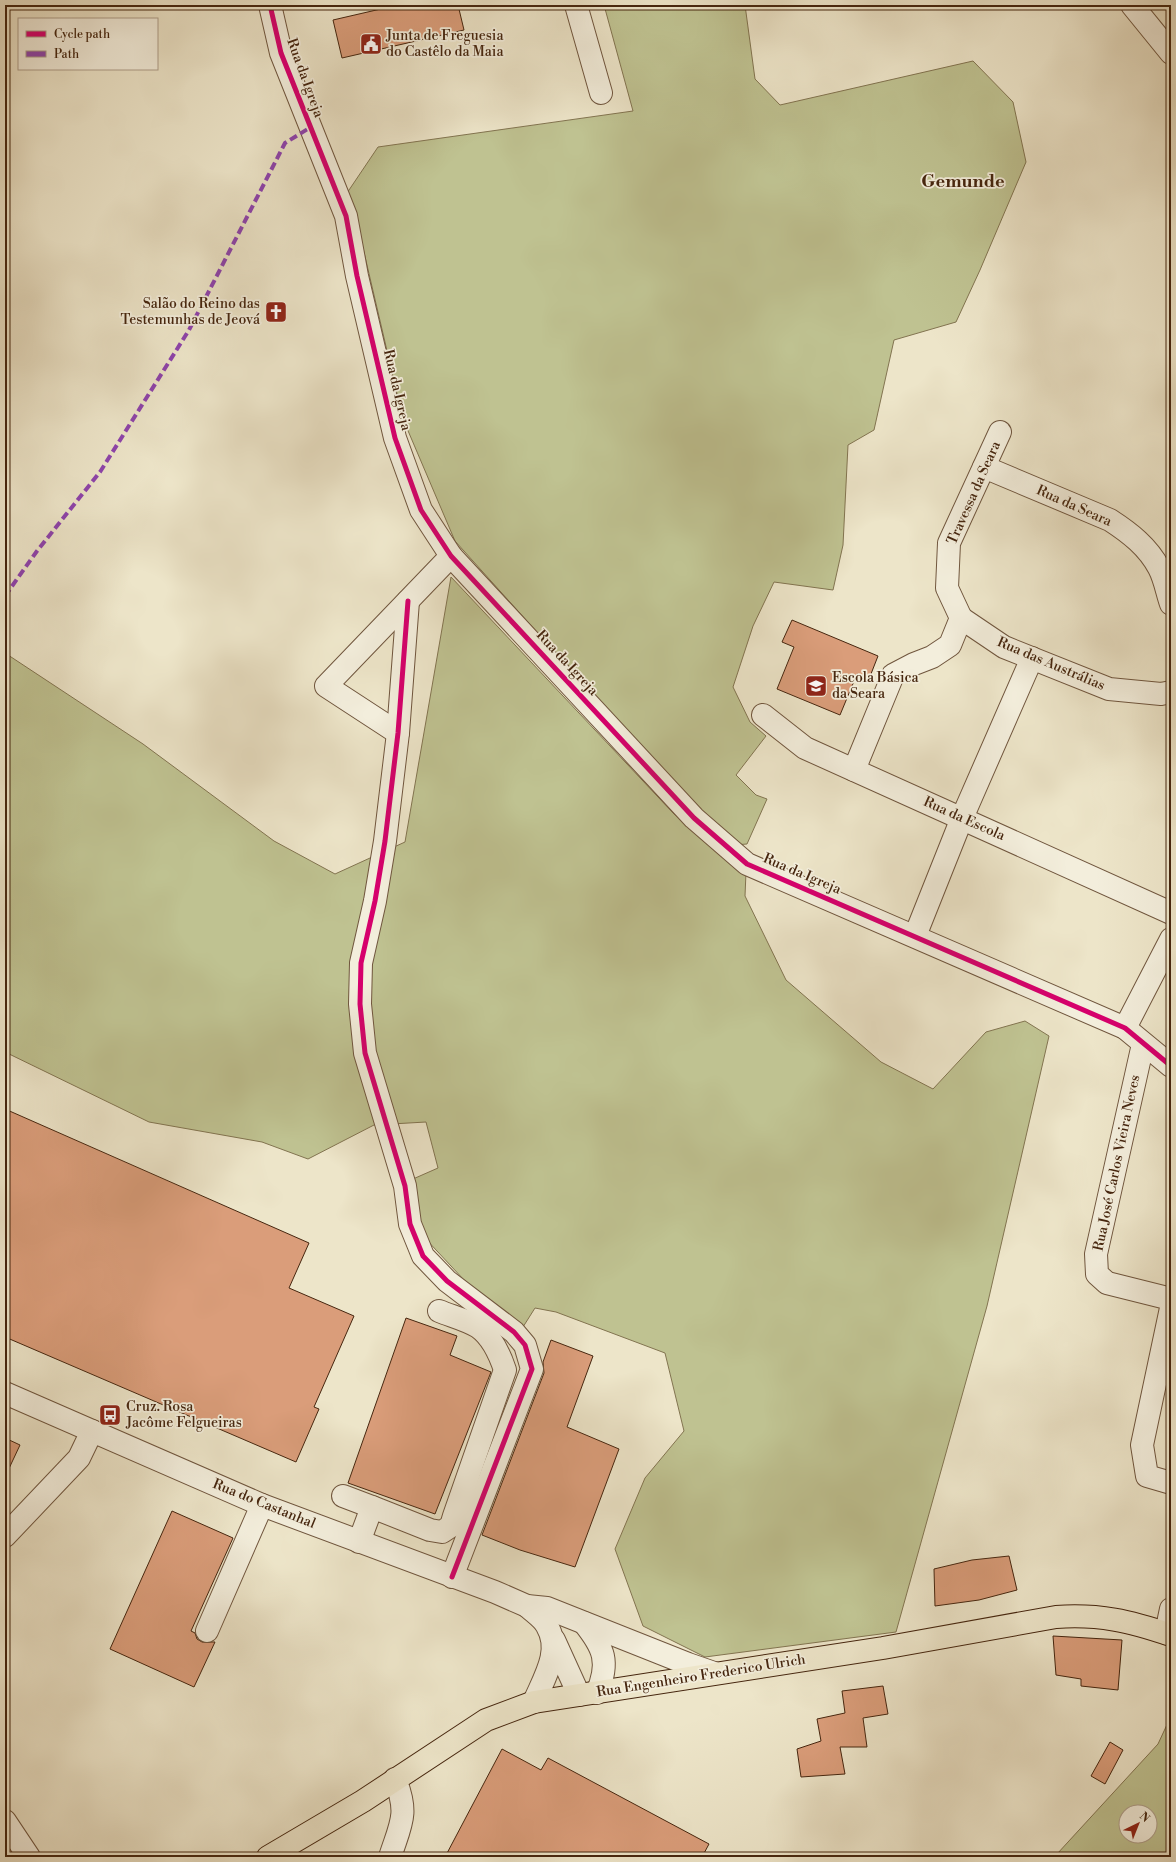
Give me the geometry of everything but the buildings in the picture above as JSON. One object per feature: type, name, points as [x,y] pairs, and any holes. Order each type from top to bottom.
[{"type":"main road","name":"Rua Engenheiro Frederico Ulrich","points":[[268,1857],[356,1805],[486,1720],[534,1702],[883,1648],[1056,1617],[1084,1615],[1106,1617],[1169,1634]]},
{"type":"street","name":"Rua da Igreja","points":[[270,5],[281,53],[346,216],[357,276],[395,438],[421,510],[451,556],[694,818],[747,864],[1125,1028],[1171,1066]]},
{"type":"street","points":[[576,5],[600,93]]},
{"type":"street","points":[[1132,5],[1171,53]]},
{"type":"street","name":"Travessa da Seara","points":[[961,618],[947,588],[949,543],[1000,432]]},
{"type":"street","name":"Rua da Seara","points":[[984,467],[1110,520],[1128,532],[1145,548],[1159,569],[1171,604]]},
{"type":"street","points":[[398,733],[326,686],[451,556]]},
{"type":"street","points":[[408,602],[398,733],[375,901],[361,963],[360,1004],[365,1053],[405,1186],[410,1224],[423,1256],[447,1281],[514,1332],[525,1345],[532,1369],[452,1577]]},
{"type":"street","points":[[854,770],[893,675],[932,657],[950,645],[961,618]]},
{"type":"street","name":"Rua das Austrálias","points":[[961,618],[1004,647],[1109,689],[1161,694],[1171,692]]},
{"type":"street","points":[[915,936],[962,818],[1032,658]]},
{"type":"street","name":"Rua da Escola","points":[[763,715],[805,748],[1171,913]]},
{"type":"street","points":[[1125,1028],[1171,939]]},
{"type":"street","name":"Rua José Carlos Vieira Neves","points":[[1143,1044],[1096,1254],[1097,1274],[1107,1283],[1171,1299]]},
{"type":"street","points":[[1171,1308],[1142,1445],[1147,1476],[1171,1483]]},
{"type":"street","points":[[343,1496],[430,1530],[442,1532],[450,1526],[505,1370],[501,1358],[489,1338],[478,1327],[439,1311]]},
{"type":"street","name":"Rua do Castanhal","points":[[5,1393],[262,1505],[495,1592],[527,1606],[547,1608],[714,1673]]},
{"type":"street","points":[[5,1536],[79,1458],[92,1431]]},
{"type":"street","points":[[207,1631],[262,1505]]},
{"type":"street","points":[[359,1542],[372,1507]]},
{"type":"street","name":"Rua do Castanhal","points":[[527,1606],[546,1624],[553,1639],[588,1694]]},
{"type":"street","points":[[1169,1634],[1171,1609]]},
{"type":"street","points":[[584,1623],[599,1643],[604,1661],[602,1681],[588,1694]]},
{"type":"street","points":[[534,1702],[552,1662],[553,1639]]},
{"type":"street","points":[[390,1857],[400,1828],[404,1808],[395,1779]]},
{"type":"street","points":[[5,1821],[29,1857]]},
{"type":"green space","points":[[604,5],[745,5],[755,79],[780,105],[973,61],[1013,102],[1026,162],[956,322],[894,340],[874,430],[848,445],[843,545],[833,590],[774,582],[753,626],[733,687],[750,722],[766,736],[736,775],[756,795],[767,799],[747,844],[734,845],[598,700],[455,541],[403,419],[363,248],[347,193],[378,147],[633,111]]},
{"type":"green space","points":[[451,577],[674,814],[746,872],[745,896],[786,980],[881,1062],[933,1089],[986,1032],[1025,1021],[1049,1036],[987,1306],[896,1632],[705,1657],[643,1626],[615,1549],[645,1478],[684,1431],[665,1353],[556,1312],[535,1308],[523,1327],[479,1296],[423,1236],[413,1179],[438,1168],[426,1122],[374,1125],[308,1159],[262,1142],[149,1122],[5,1052],[5,653],[143,744],[274,841],[335,874],[405,842]]},
{"type":"green space","points":[[1171,1716],[1171,1857],[1057,1857],[1057,1854],[1158,1744]]},
{"type":"marked path","points":[[5,596],[37,551],[100,472],[189,330],[285,143],[311,127]]},
{"type":"cycle path","points":[[270,5],[281,53],[346,216],[357,276],[395,438],[421,510],[451,556],[694,818],[747,864],[1125,1028],[1171,1066]]},
{"type":"cycle path","points":[[408,601],[398,733],[385,841],[375,901],[361,963],[360,1004],[365,1053],[405,1186],[410,1224],[423,1256],[447,1281],[514,1332],[525,1345],[532,1369],[452,1577]]},
{"type":"place","name":"Junta de Freguesia do Castêlo da Maia","points":[[371,44]]},
{"type":"place","name":"Salão do Reino das Testemunhas de Jeová","points":[[276,312]]},
{"type":"place","name":"Escola Básica da Seara","points":[[816,686]]},
{"type":"place","name":"Cruz. Rosa Jacôme Felgueiras","points":[[110,1415]]},
{"type":"district","name":"Gemunde","points":[[963,181]]}]
